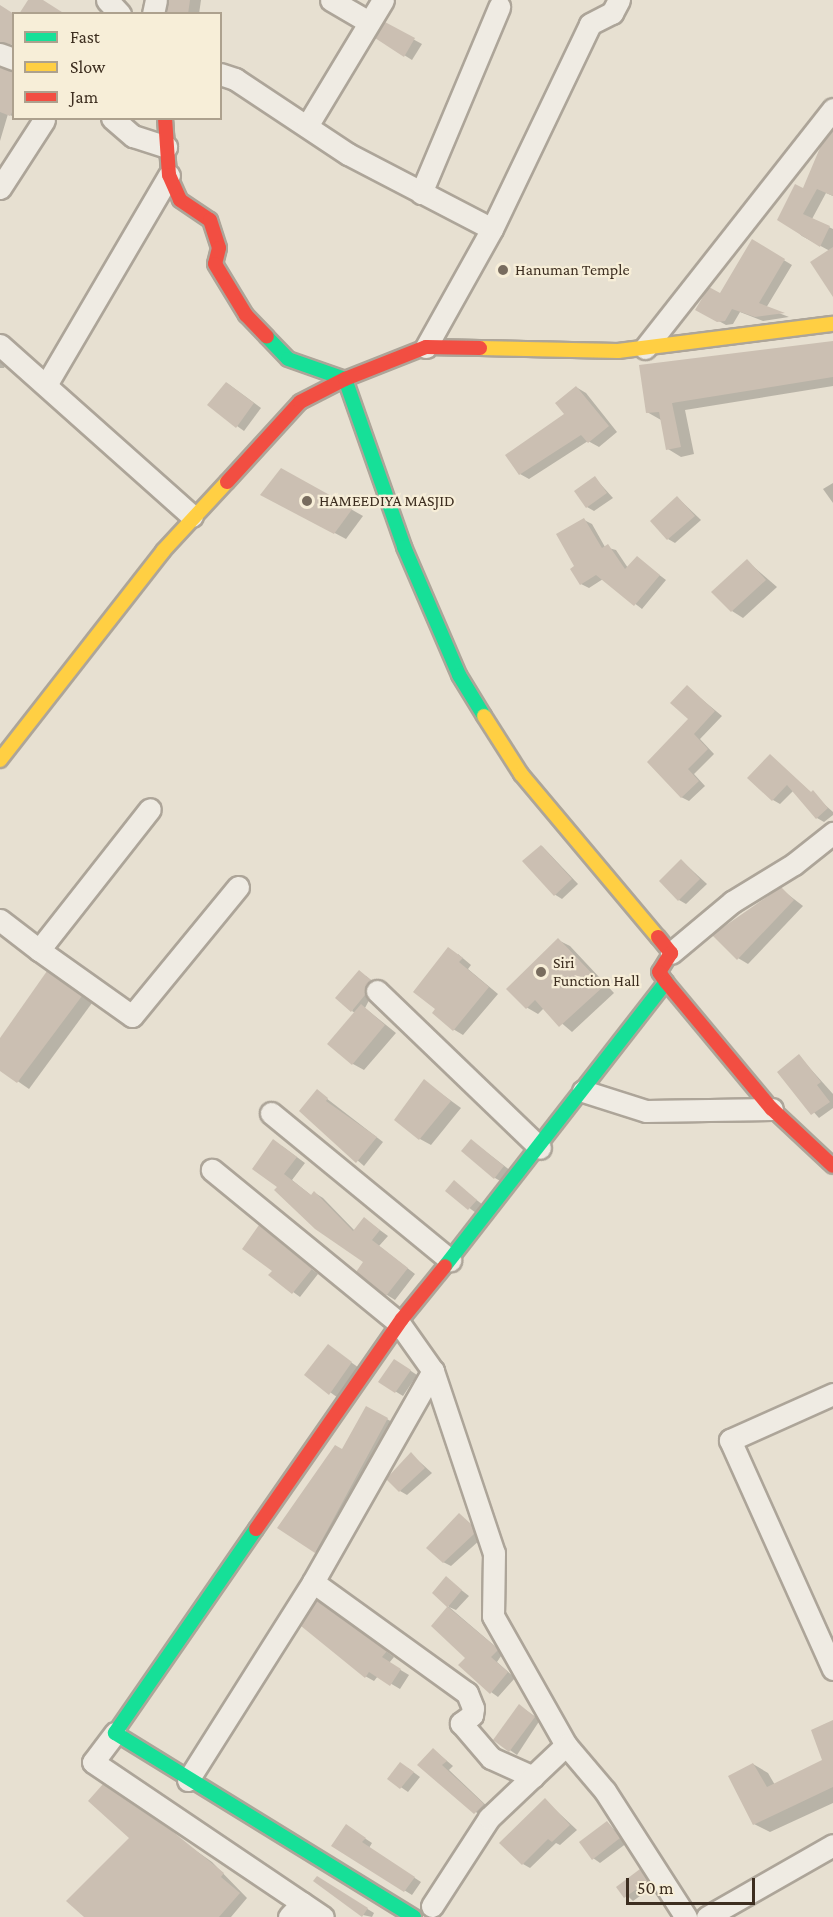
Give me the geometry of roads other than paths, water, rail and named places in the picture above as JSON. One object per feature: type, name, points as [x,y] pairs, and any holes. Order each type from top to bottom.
[{"type":"street","points":[[107,0],[118,12]]},
{"type":"street","points":[[332,0],[369,22]]},
{"type":"street","points":[[307,126],[383,0]]},
{"type":"street","points":[[426,347],[492,229],[590,24],[612,13],[619,0]]},
{"type":"street","points":[[421,193],[500,7]]},
{"type":"street","points":[[222,75],[235,79],[348,154],[492,229]]},
{"type":"street","points":[[645,348],[833,109]]},
{"type":"street","points":[[0,188],[44,120]]},
{"type":"street","points":[[114,120],[133,136],[166,147]]},
{"type":"street","points":[[165,120],[169,175],[180,200],[210,220],[219,248],[215,264],[246,315],[288,359],[345,379]]},
{"type":"street","points":[[46,385],[169,175]]},
{"type":"street","points":[[0,760],[192,516],[300,402],[345,379],[426,347],[618,351],[833,324]]},
{"type":"street","points":[[0,345],[192,516]]},
{"type":"street","points":[[345,379],[404,547],[459,675],[520,774],[670,953]]},
{"type":"street","points":[[39,950],[150,809]]},
{"type":"street","points":[[833,833],[794,864],[732,902],[670,953],[659,972],[772,1109],[833,1166]]},
{"type":"street","points":[[0,920],[132,1016],[238,887]]},
{"type":"street","points":[[323,1917],[296,1910],[93,1762],[399,1323],[540,1148],[666,982]]},
{"type":"street","points":[[377,992],[540,1148]]},
{"type":"street","points":[[584,1091],[646,1111],[772,1109]]},
{"type":"street","points":[[271,1113],[450,1260]]},
{"type":"street","points":[[212,1170],[399,1323],[433,1371],[494,1553],[493,1616],[566,1745],[605,1791],[686,1917]]},
{"type":"street","points":[[188,1780],[313,1582],[433,1371]]},
{"type":"street","points":[[833,1394],[730,1440],[833,1669]]},
{"type":"street","points":[[313,1582],[467,1693],[473,1708],[472,1715],[461,1723],[491,1758],[533,1777]]},
{"type":"street","points":[[115,1733],[188,1780],[424,1914],[489,1818],[566,1745]]},
{"type":"street","points":[[707,1917],[833,1845]]},
{"type":"place","name":"Hanuman Temple","points":[[503,270]]},
{"type":"place","name":"HAMEEDIYA MASJID","points":[[307,501]]},
{"type":"place","name":"Siri Function Hall","points":[[541,972]]}]
